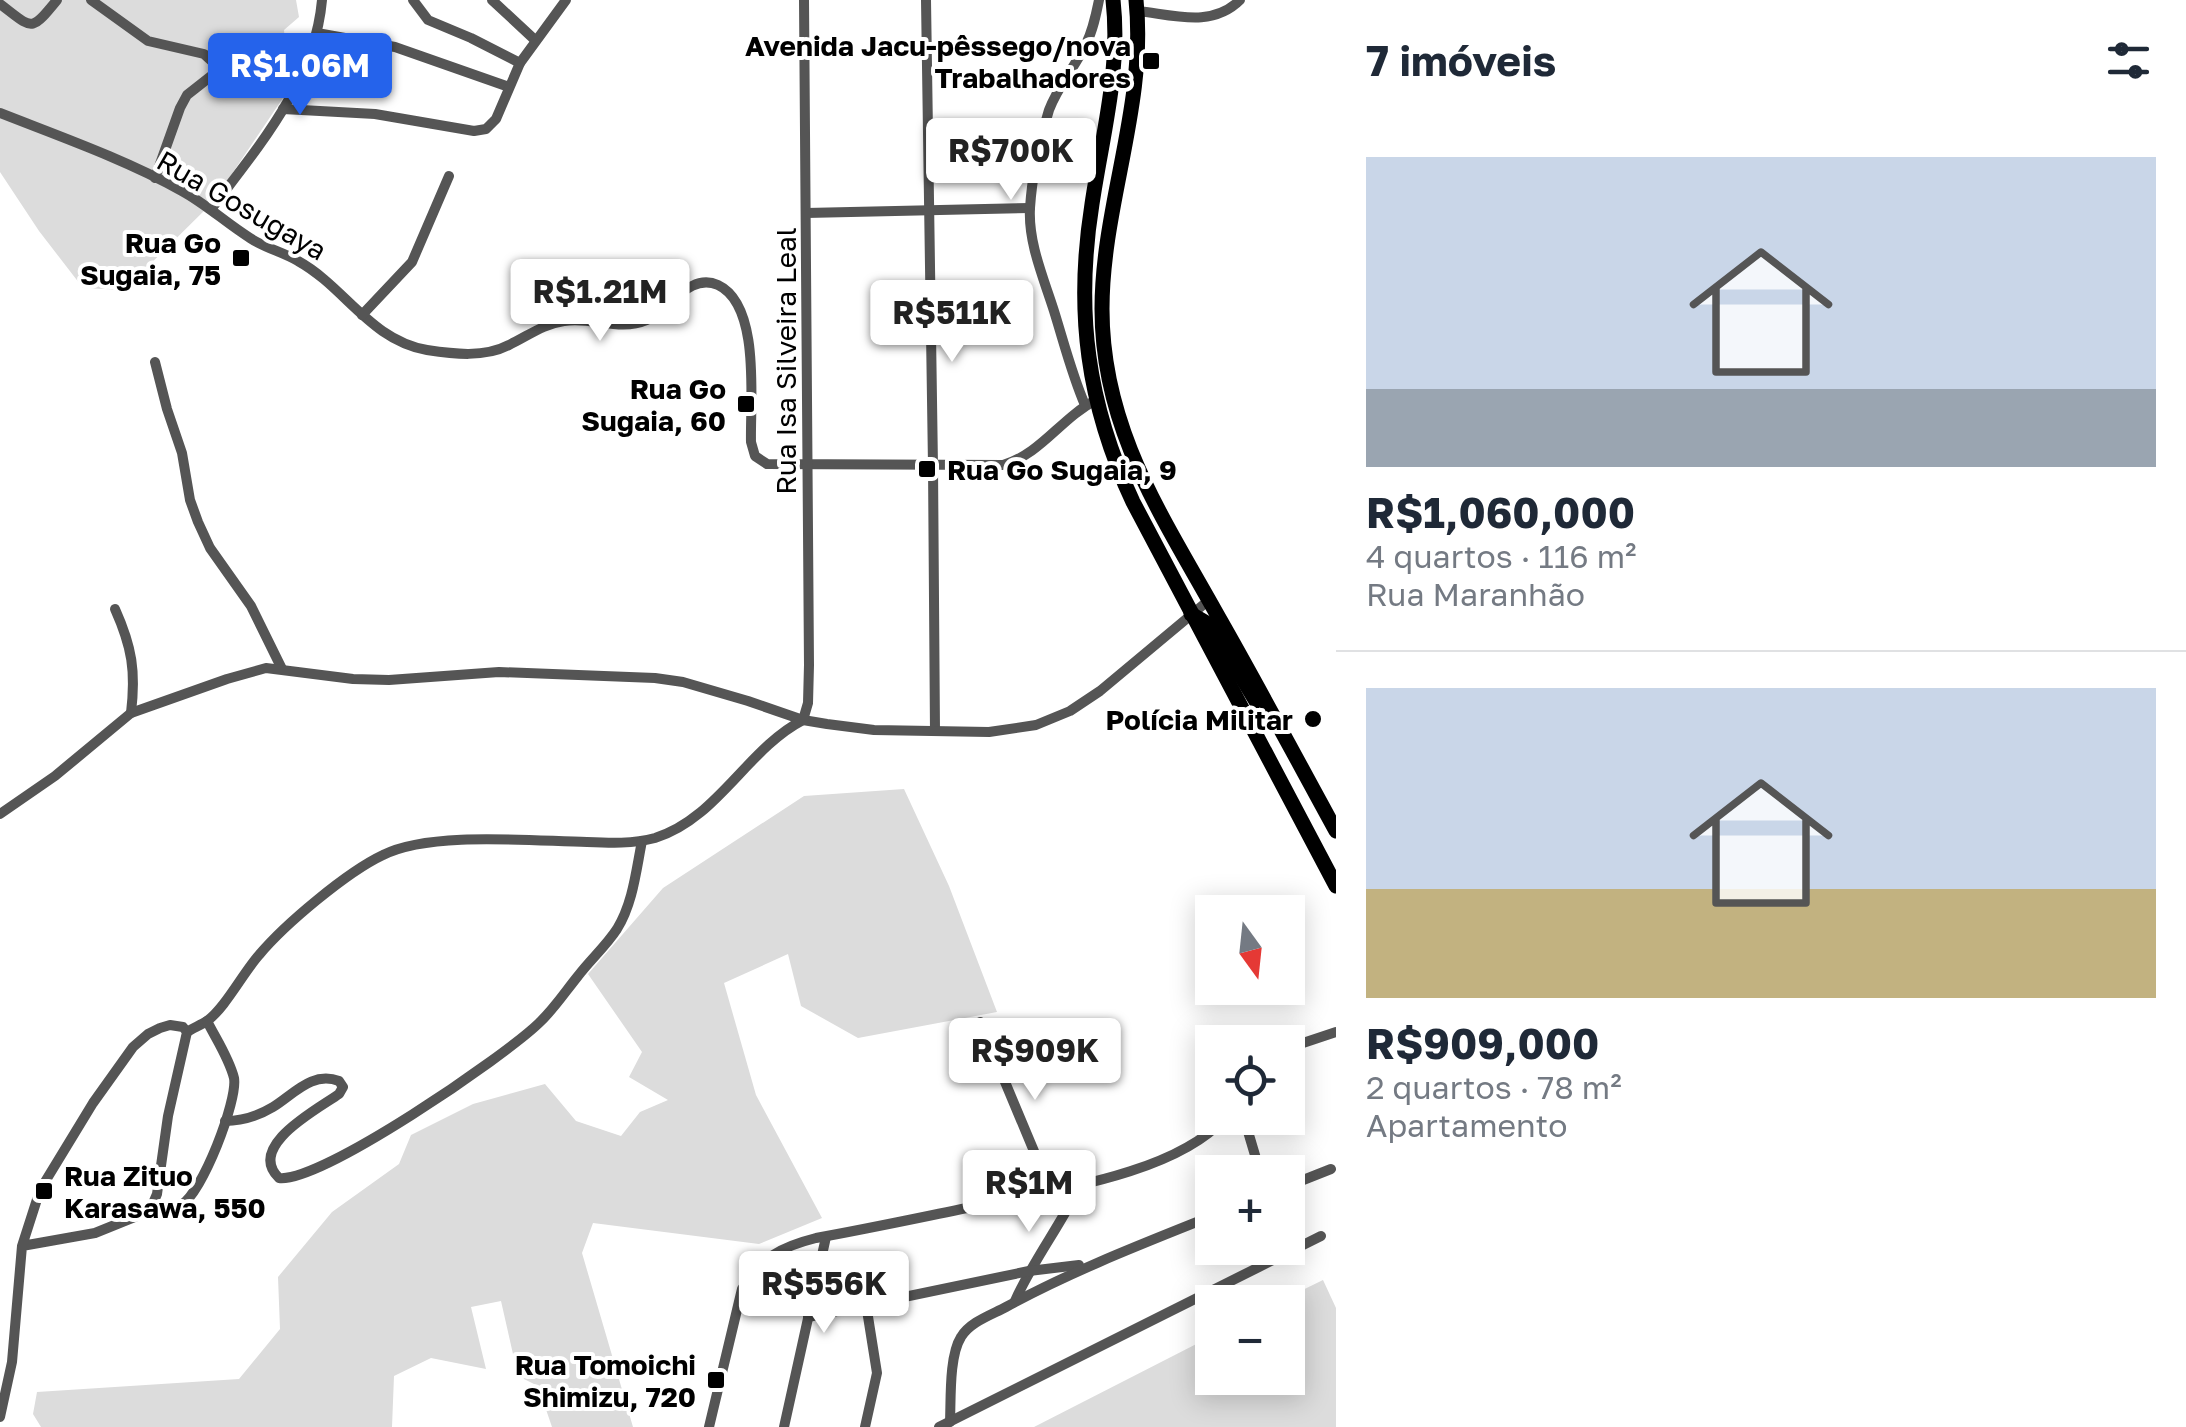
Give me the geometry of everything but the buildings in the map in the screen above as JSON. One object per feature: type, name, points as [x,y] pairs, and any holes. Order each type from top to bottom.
[{"type":"highway","points":[[1113,0],[1114,79],[1084,267],[1090,402],[1144,524],[1336,886]]},
{"type":"highway","points":[[1137,5],[1134,88],[1104,264],[1103,347],[1111,391],[1136,467],[1173,540],[1336,831]]},
{"type":"highway","points":[[1144,524],[1160,539],[1190,595],[1198,594],[1198,580]]},
{"type":"highway","points":[[1191,614],[1210,625],[1253,700],[1269,708]]},
{"type":"street","points":[[0,4],[33,25],[58,0]]},
{"type":"street","points":[[91,0],[148,41],[204,54],[215,64],[214,73],[193,88],[180,108],[155,178]]},
{"type":"street","points":[[212,208],[283,109],[310,57],[322,0]]},
{"type":"street","points":[[414,0],[428,20],[520,63]]},
{"type":"street","points":[[492,0],[535,40]]},
{"type":"street","points":[[283,109],[375,114],[474,131],[486,129],[496,120],[520,63],[566,0]]},
{"type":"street","name":"Rua Isa Silveira Leal","points":[[803,720],[808,691],[809,465],[804,0]]},
{"type":"street","points":[[926,0],[935,732]]},
{"type":"street","points":[[1090,402],[1072,372],[1039,264],[1030,208],[1049,112],[1057,91],[1086,44],[1099,0]]},
{"type":"street","points":[[1137,5],[1209,17],[1226,12],[1240,0]]},
{"type":"street","points":[[317,34],[394,47],[510,87]]},
{"type":"street","name":"Rua Gosugaya","points":[[0,112],[155,178],[212,208],[248,237],[318,273],[362,315],[404,345],[476,354],[493,352],[535,330],[565,320],[617,326],[647,320],[694,284],[712,283],[728,292],[748,332],[752,450],[767,464],[1003,466],[1033,452],[1090,402]]},
{"type":"street","points":[[362,315],[412,262],[449,176]]},
{"type":"street","points":[[806,214],[1030,208]]},
{"type":"street","points":[[155,362],[198,522],[210,548],[250,606],[282,669]]},
{"type":"street","points":[[0,814],[55,776],[132,713],[266,668],[389,680],[499,672],[655,678],[700,686],[803,720],[874,730],[990,732],[1036,725],[1070,711],[1210,600]]},
{"type":"street","points":[[115,609],[131,650],[132,713]]},
{"type":"street","points":[[186,1030],[207,1021],[288,926],[366,864],[386,853],[410,844],[435,842],[619,843],[660,836],[700,812],[773,739],[803,720]]},
{"type":"street","points":[[225,1122],[258,1115],[318,1078],[339,1080],[343,1087],[339,1094],[296,1122],[275,1146],[270,1160],[274,1173],[279,1178],[291,1178],[357,1149],[496,1058],[552,1010],[616,930],[627,910],[642,841]]},
{"type":"street","points":[[151,1208],[172,1208],[186,1202],[208,1167],[234,1094],[234,1077],[207,1021]]},
{"type":"street","points":[[980,1022],[1036,1156],[1031,1162],[1011,1167],[1018,1198]]},
{"type":"street","points":[[0,1415],[12,1362],[22,1246],[50,1172],[127,1054],[160,1028],[177,1025],[186,1030]]},
{"type":"street","points":[[22,1246],[95,1233],[151,1208],[157,1194],[186,1030]]},
{"type":"street","points":[[1305,1042],[1336,1032]]},
{"type":"street","points":[[709,1427],[742,1289],[752,1272],[772,1254],[826,1236],[1124,1174],[1206,1135]]},
{"type":"street","points":[[1305,1179],[1331,1169]]},
{"type":"street","points":[[1015,1302],[1080,1184]]},
{"type":"street","points":[[944,1424],[958,1343],[966,1330],[1090,1264],[1195,1223]]},
{"type":"street","points":[[784,1427],[826,1236]]},
{"type":"street","points":[[944,1424],[1321,1236]]},
{"type":"street","points":[[808,1317],[1029,1271],[1090,1264]]},
{"type":"street","points":[[864,1427],[877,1373],[866,1304]]},
{"type":"shaded area","points":[[0,0],[296,0],[299,17],[284,30],[289,89],[213,202],[124,290],[83,288],[0,172]]},
{"type":"shaded area","points":[[904,789],[949,886],[997,1012],[858,1038],[801,1006],[788,954],[724,983],[756,1095],[822,1218],[759,1244],[593,1223],[582,1253],[633,1427],[552,1427],[538,1386],[518,1376],[501,1301],[471,1307],[486,1369],[431,1358],[394,1376],[392,1427],[41,1427],[33,1414],[37,1392],[239,1379],[280,1329],[278,1277],[332,1212],[399,1164],[411,1135],[473,1104],[545,1084],[576,1121],[621,1136],[640,1112],[668,1100],[629,1077],[642,1052],[588,974],[663,888],[804,796]]},
{"type":"shaded area","points":[[1323,1280],[1336,1308],[1336,1427],[1034,1427],[1195,1345],[1195,1395],[1305,1395],[1305,1289]]},
{"type":"place","name":"Avenida Jacu-pêssego/nova Trabalhadores","points":[[1151,61]]},
{"type":"place","name":"Rua Go Sugaia, 75","points":[[241,258]]},
{"type":"place","name":"Rua Go Sugaia, 60","points":[[746,404]]},
{"type":"place","name":"Rua Go Sugaia, 9","points":[[927,469]]},
{"type":"place","name":"Polícia Militar","points":[[1313,719]]},
{"type":"place","name":"Rua Zituo Karasawa, 550","points":[[44,1191]]},
{"type":"place","name":"Rua Tomoichi Shimizu, 720","points":[[716,1380]]}]
